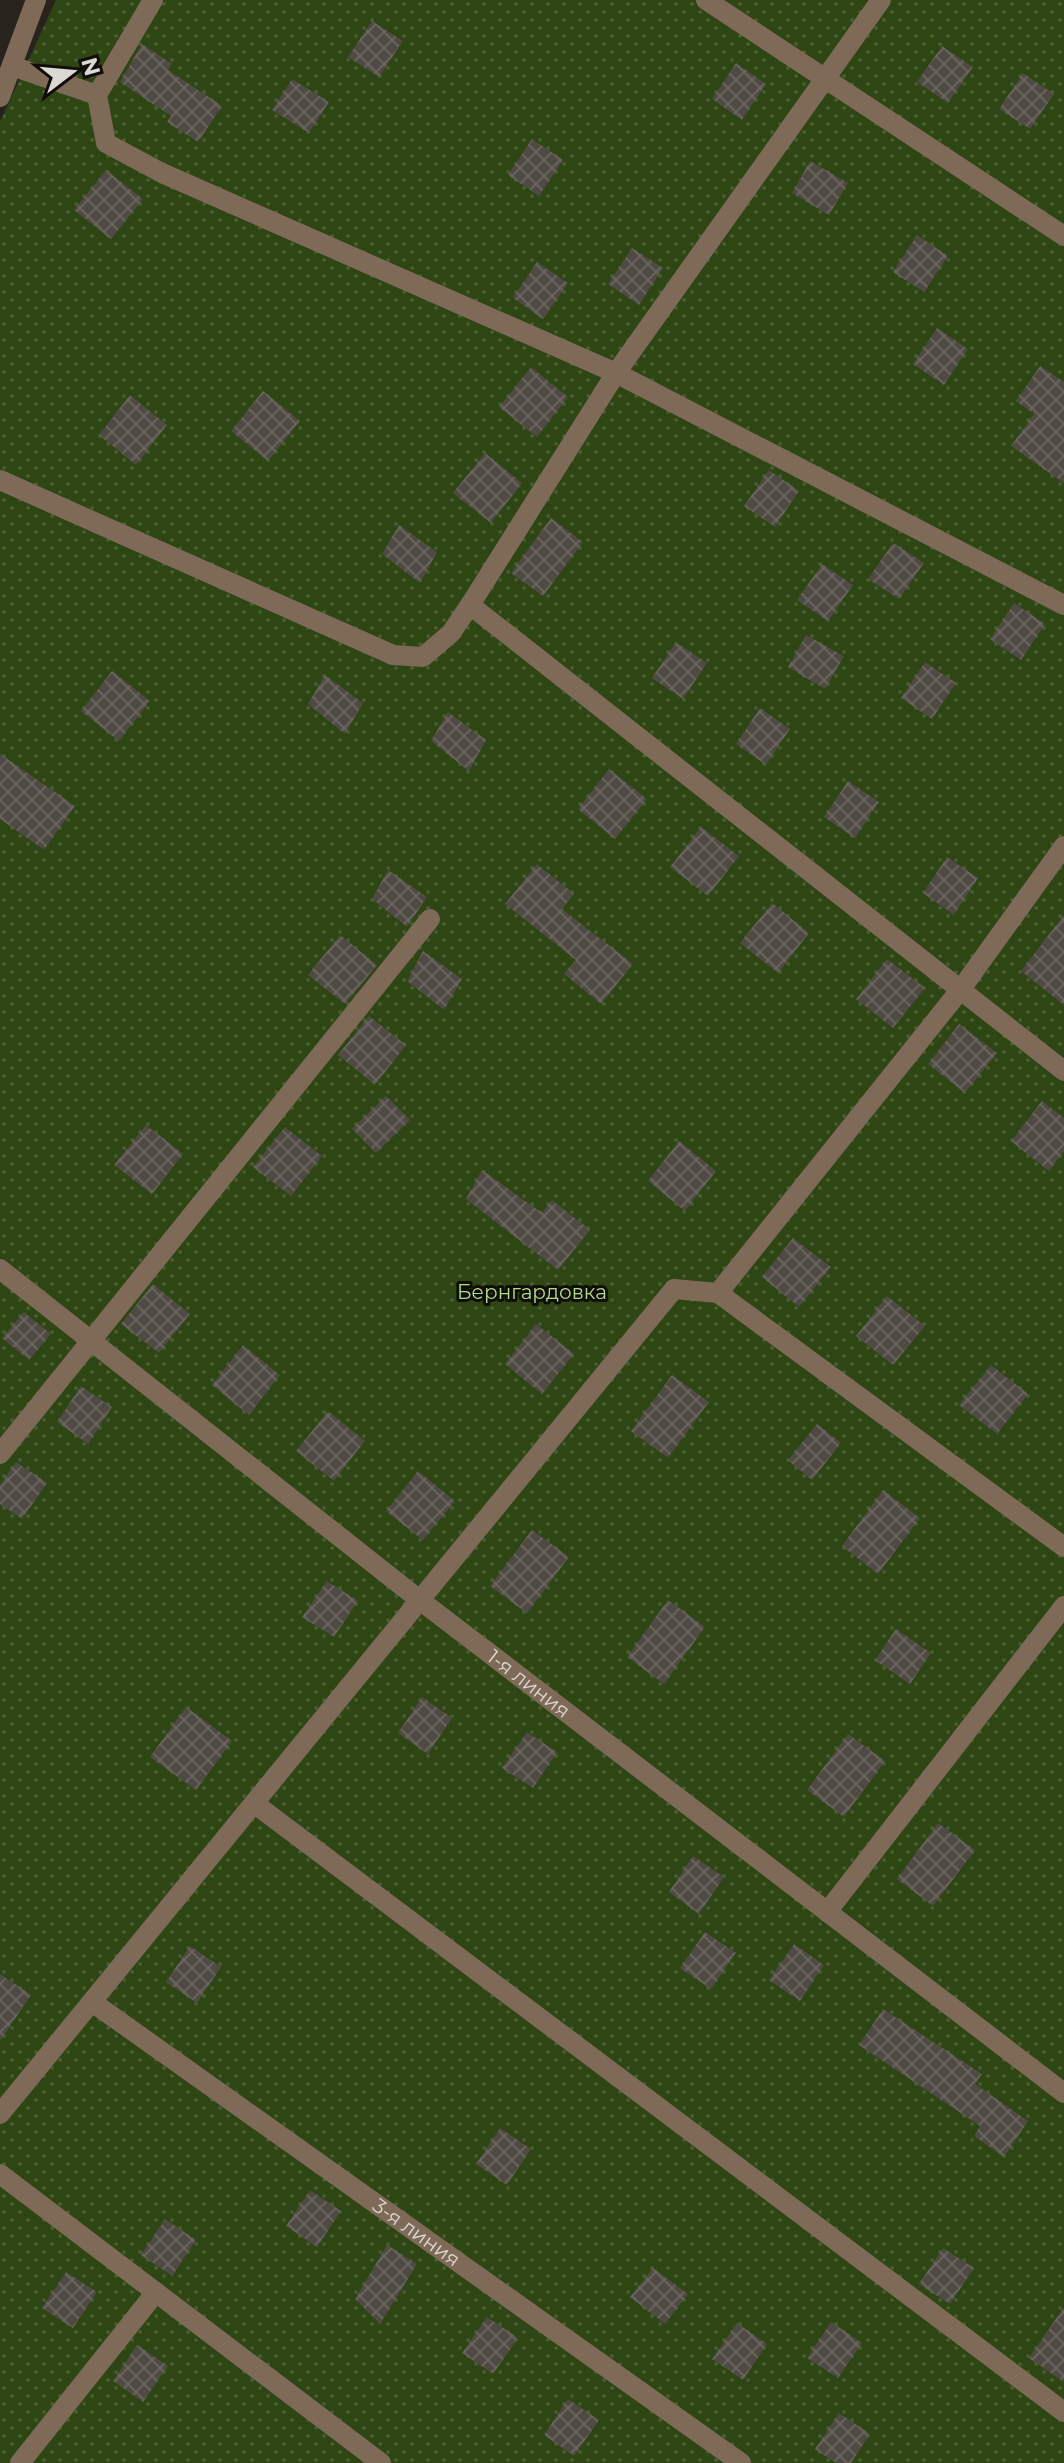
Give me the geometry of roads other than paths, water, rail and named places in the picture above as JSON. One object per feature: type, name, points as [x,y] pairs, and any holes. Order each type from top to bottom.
[{"type":"street","points":[[0,97],[36,0]]},
{"type":"street","points":[[153,0],[97,95],[106,143],[177,180],[616,373],[1064,605]]},
{"type":"street","points":[[706,0],[1064,236]]},
{"type":"street","points":[[0,480],[393,655],[423,657],[451,633],[616,373],[881,0]]},
{"type":"street","points":[[12,66],[97,95]]},
{"type":"street","points":[[470,605],[1064,1071]]},
{"type":"street","points":[[718,1293],[961,989],[1064,846]]},
{"type":"street","points":[[0,1454],[430,919]]},
{"type":"street","name":"1-я линия","points":[[0,1269],[421,1601],[1064,2093]]},
{"type":"street","points":[[0,2114],[674,1289],[718,1293],[1064,1547]]},
{"type":"street","points":[[827,1912],[1064,1606]]},
{"type":"street","points":[[255,1804],[1064,2412]]},
{"type":"street","name":"3-я линия","points":[[92,2002],[741,2463]]},
{"type":"street","points":[[0,2174],[381,2463]]},
{"type":"street","points":[[20,2463],[156,2292]]},
{"type":"park label","name":"Бернгардовка","points":[[532,1292]]}]
